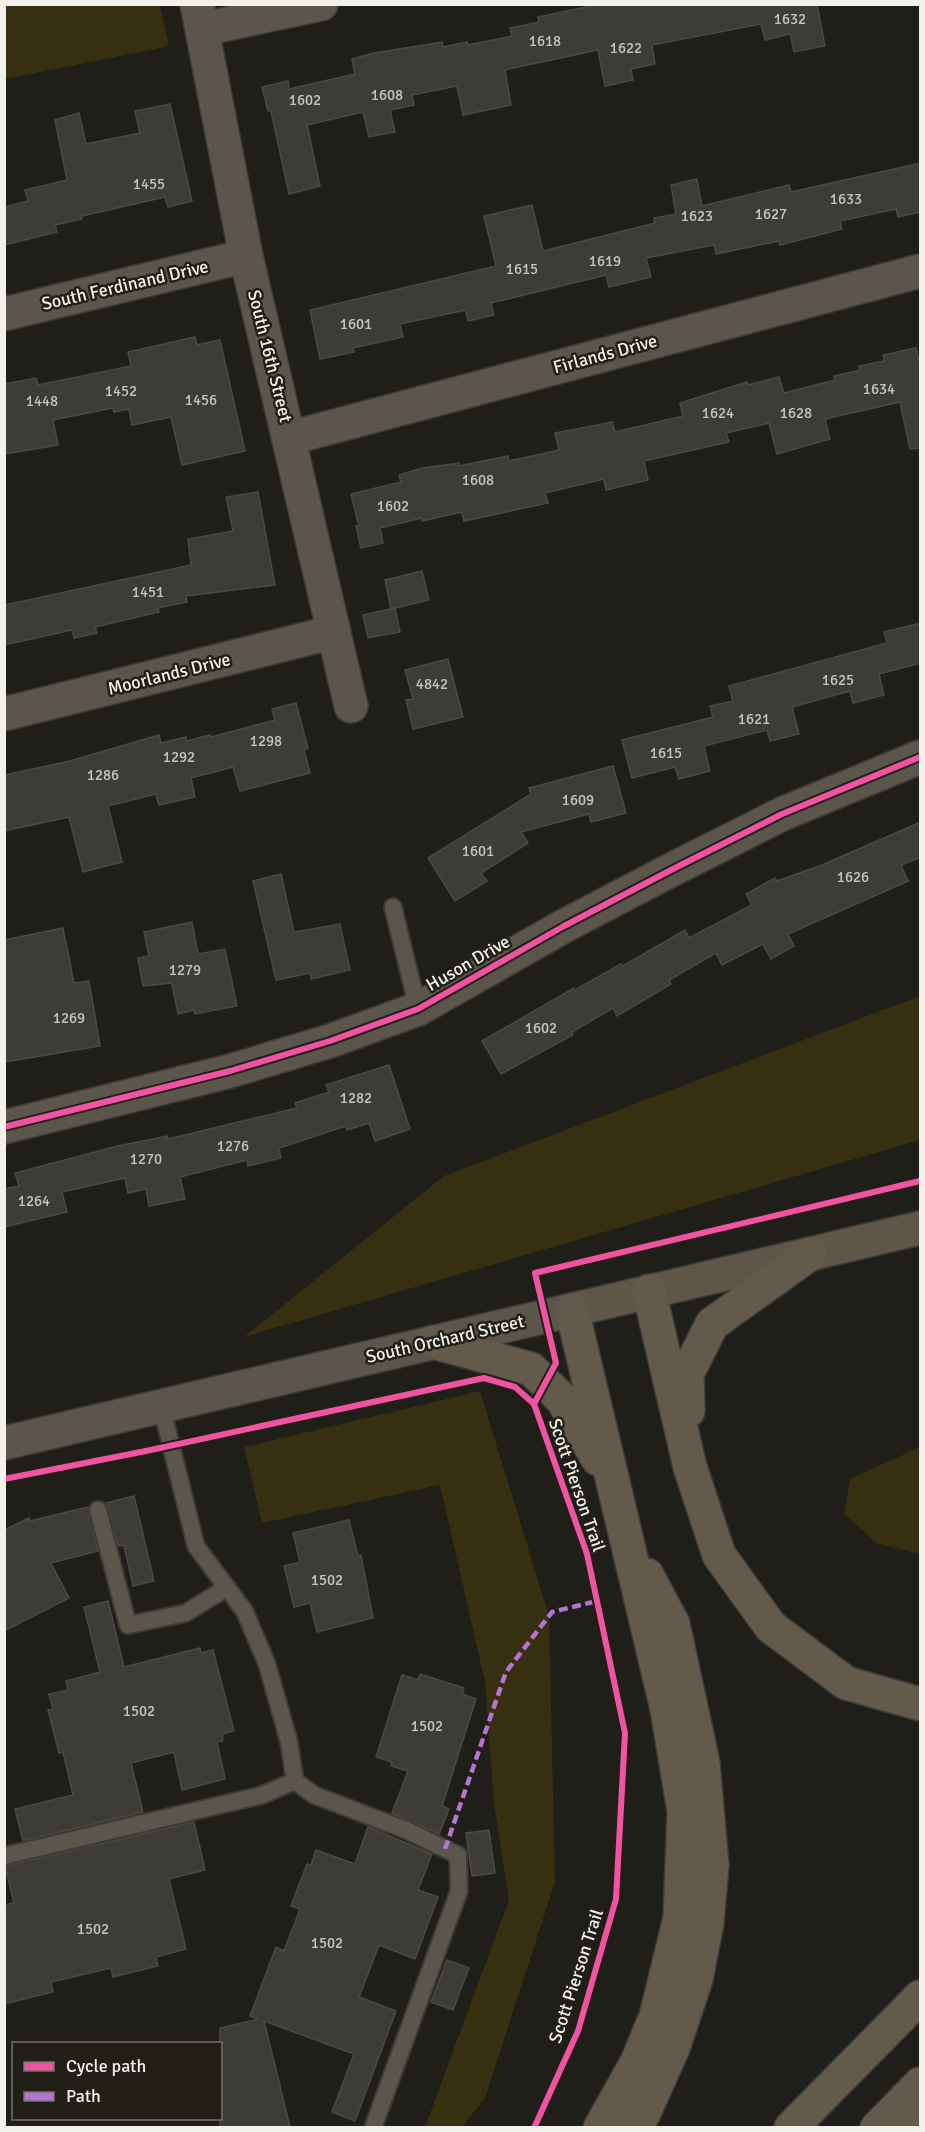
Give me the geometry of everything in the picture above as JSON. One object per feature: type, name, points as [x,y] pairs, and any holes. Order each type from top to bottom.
[{"type":"highway","points":[[690,1467],[687,1374],[712,1324],[810,1254]]},
{"type":"highway","points":[[649,1291],[690,1467],[718,1555],[771,1627],[846,1683],[921,1704]]},
{"type":"highway","points":[[572,1310],[667,1709],[684,1811],[680,1918],[656,2016],[637,2062],[600,2127]]},
{"type":"highway","points":[[433,1342],[531,1369],[562,1399],[614,1485]]},
{"type":"highway","points":[[626,1537],[673,1624],[703,1763],[712,1865],[707,1923],[696,1978],[673,2048],[644,2113],[634,2127]]},
{"type":"highway","points":[[791,2127],[921,1997]]},
{"type":"highway","points":[[877,2127],[921,2084]]},
{"type":"highway","points":[[910,2127],[921,2118]]},
{"type":"main road","name":"South Orchard Street","points":[[572,1310],[921,1228]]},
{"type":"street","points":[[200,17],[321,4]]},
{"type":"street","name":"South 16th Street","points":[[200,17],[246,256],[351,706]]},
{"type":"street","name":"South Ferdinand Drive","points":[[4,314],[246,256]]},
{"type":"street","name":"Firlands Drive","points":[[290,438],[921,271]]},
{"type":"street","name":"Moorlands Drive","points":[[4,714],[334,632]]},
{"type":"street","name":"Huson Drive","points":[[4,1127],[230,1071],[330,1041],[418,1009],[564,926],[782,814],[921,757]]},
{"type":"street","name":"South Orchard Street","points":[[4,1443],[572,1310]]},
{"type":"lane","points":[[393,906],[418,1009]]},
{"type":"lane","points":[[161,1405],[196,1546],[245,1612],[267,1664],[289,1742],[295,1781],[314,1795],[406,1830],[458,1855],[459,1891],[373,2127]]},
{"type":"lane","points":[[98,1510],[128,1624],[186,1613],[226,1588]]},
{"type":"lane","points":[[4,1856],[262,1796],[295,1781]]},
{"type":"shaded area","points":[[5,4],[160,5],[169,46],[5,79]]},
{"type":"shaded area","points":[[920,996],[920,1140],[244,1337],[444,1176]]},
{"type":"shaded area","points":[[480,1391],[549,1616],[555,1882],[485,2098],[462,2127],[425,2127],[509,1900],[494,1804],[485,1682],[440,1485],[262,1523],[244,1447]]},
{"type":"shaded area","points":[[920,1447],[920,1554],[876,1543],[844,1513],[850,1479]]},
{"type":"building","points":[[817,4],[825,46],[794,52],[790,34],[765,40],[761,24],[652,45],[655,64],[631,69],[633,80],[605,86],[598,50],[505,70],[511,105],[463,115],[457,86],[412,95],[414,105],[390,110],[395,132],[369,137],[363,112],[307,125],[320,186],[289,194],[271,111],[268,111],[262,87],[288,81],[289,89],[355,74],[352,59],[374,53],[442,42],[443,47],[467,42],[468,45],[512,36],[510,28],[539,22],[538,17],[595,5]]},
{"type":"building","points":[[170,104],[192,201],[168,207],[165,197],[82,216],[82,219],[55,225],[57,232],[4,245],[4,207],[28,201],[25,190],[67,180],[55,120],[79,113],[86,144],[140,133],[135,111]]},
{"type":"building","points":[[921,163],[921,212],[898,217],[896,209],[840,221],[842,229],[780,245],[779,241],[716,254],[714,245],[646,258],[651,277],[609,287],[606,275],[491,303],[494,315],[468,321],[466,310],[400,324],[403,337],[353,348],[354,352],[320,359],[310,310],[496,266],[484,216],[532,205],[543,251],[655,223],[654,218],[676,214],[671,185],[697,179],[702,206],[789,185],[791,192]]},
{"type":"building","points":[[195,337],[197,345],[220,340],[245,451],[182,465],[171,417],[132,425],[129,409],[114,412],[113,408],[53,420],[58,445],[4,454],[4,384],[36,378],[38,385],[131,366],[128,352]]},
{"type":"building","points":[[916,348],[921,370],[921,448],[910,449],[900,402],[825,419],[830,439],[777,454],[769,423],[726,433],[729,442],[644,461],[648,480],[606,490],[604,479],[545,493],[548,503],[464,521],[462,512],[422,521],[422,518],[380,528],[383,543],[361,548],[356,526],[359,526],[351,494],[401,482],[399,475],[422,468],[459,463],[459,466],[508,456],[509,461],[559,450],[555,433],[612,422],[615,432],[683,416],[680,403],[747,382],[748,385],[779,377],[784,393],[835,380],[834,376],[860,370],[859,366],[884,361],[883,355]]},
{"type":"building","points":[[258,492],[275,585],[186,596],[187,602],[158,608],[159,612],[95,627],[97,633],[74,638],[72,630],[4,645],[4,605],[191,565],[188,539],[233,531],[226,497]]},
{"type":"building","points":[[422,571],[429,600],[391,609],[385,580]]},
{"type":"building","points":[[395,608],[400,632],[368,638],[363,615]]},
{"type":"building","points":[[921,623],[921,663],[879,674],[884,695],[853,703],[850,691],[792,707],[799,734],[770,741],[767,730],[704,746],[710,771],[679,779],[675,767],[632,778],[622,740],[713,717],[710,706],[733,701],[729,686],[887,643],[884,632]]},
{"type":"building","points":[[448,659],[463,717],[413,729],[406,700],[413,699],[405,670]]},
{"type":"building","points":[[296,703],[308,748],[304,750],[310,773],[240,791],[233,767],[191,778],[195,797],[159,805],[156,794],[108,806],[122,862],[83,872],[69,817],[4,831],[4,775],[70,761],[159,735],[161,743],[186,737],[187,741],[210,735],[211,737],[275,720],[272,709]]},
{"type":"building","points":[[613,766],[626,813],[591,822],[589,814],[521,832],[528,843],[481,873],[487,881],[455,901],[428,858],[531,794],[529,788]]},
{"type":"building","points":[[921,822],[921,857],[901,865],[908,881],[788,934],[794,946],[771,959],[763,944],[722,965],[716,953],[669,980],[671,984],[617,1016],[613,1008],[572,1032],[573,1035],[501,1074],[482,1041],[574,988],[575,990],[621,964],[623,966],[685,930],[689,938],[752,905],[746,894],[775,878],[777,881],[822,865]]},
{"type":"building","points":[[281,874],[294,932],[340,924],[350,970],[311,979],[310,973],[276,980],[253,881]]},
{"type":"building","points":[[192,922],[198,954],[225,949],[237,1006],[195,1014],[194,1010],[178,1014],[172,983],[143,986],[138,958],[149,956],[144,932]]},
{"type":"building","points":[[63,928],[74,983],[89,981],[100,1046],[4,1062],[4,940]]},
{"type":"building","points":[[389,1065],[410,1129],[375,1141],[369,1123],[347,1130],[346,1126],[279,1148],[281,1158],[248,1166],[247,1160],[180,1177],[185,1199],[149,1206],[146,1189],[128,1193],[125,1178],[62,1192],[67,1212],[4,1227],[4,1189],[19,1186],[15,1173],[118,1146],[167,1136],[168,1139],[297,1108],[295,1103],[329,1092],[326,1085]]},
{"type":"building","points":[[134,1496],[154,1581],[133,1586],[124,1545],[118,1546],[106,1503]]},
{"type":"building","points":[[88,1507],[98,1551],[51,1563],[69,1598],[4,1631],[4,1530],[29,1518],[30,1521]]},
{"type":"building","points":[[349,1520],[358,1556],[361,1555],[373,1618],[317,1632],[310,1603],[294,1607],[284,1566],[300,1562],[293,1533]]},
{"type":"building","points":[[108,1601],[124,1667],[200,1648],[201,1653],[213,1650],[234,1731],[222,1734],[223,1741],[217,1742],[225,1779],[182,1790],[174,1752],[131,1763],[143,1812],[23,1841],[15,1809],[73,1795],[63,1752],[59,1753],[48,1710],[53,1709],[49,1694],[68,1690],[66,1681],[100,1672],[84,1607]]},
{"type":"building","points":[[420,1674],[464,1688],[462,1694],[476,1699],[442,1806],[449,1809],[439,1834],[392,1813],[408,1771],[391,1766],[392,1762],[376,1757],[402,1675],[418,1680]]},
{"type":"building","points":[[194,1822],[205,1870],[169,1879],[186,1949],[156,1957],[158,1966],[113,1977],[111,1968],[51,1982],[53,1992],[4,2004],[4,1905],[14,1903],[5,1866]]},
{"type":"building","points":[[368,1827],[432,1854],[418,1890],[438,1897],[415,1959],[379,1945],[359,1997],[396,2011],[355,2121],[332,2112],[354,2054],[264,2021],[290,2127],[220,2127],[220,2120],[222,2120],[222,2042],[220,2042],[220,2028],[258,2019],[250,2016],[276,1947],[284,1951],[300,1909],[291,1906],[307,1864],[311,1865],[316,1850],[355,1864]]},
{"type":"building","points":[[489,1830],[495,1873],[472,1876],[466,1833]]},
{"type":"building","points":[[447,1960],[469,1968],[453,2010],[431,2002]]},
{"type":"marked path","points":[[445,1849],[506,1672],[552,1612],[597,1601]]},
{"type":"cycle path","points":[[4,1127],[230,1071],[330,1041],[418,1009],[564,926],[782,814],[920,757]]},
{"type":"cycle path","name":"Scott Pierson Trail","points":[[534,2128],[578,2031],[616,1899],[625,1733],[587,1554],[534,1404],[556,1363],[535,1273],[920,1181]]},
{"type":"cycle path","points":[[4,1479],[146,1451],[484,1378],[515,1387],[534,1404]]}]
